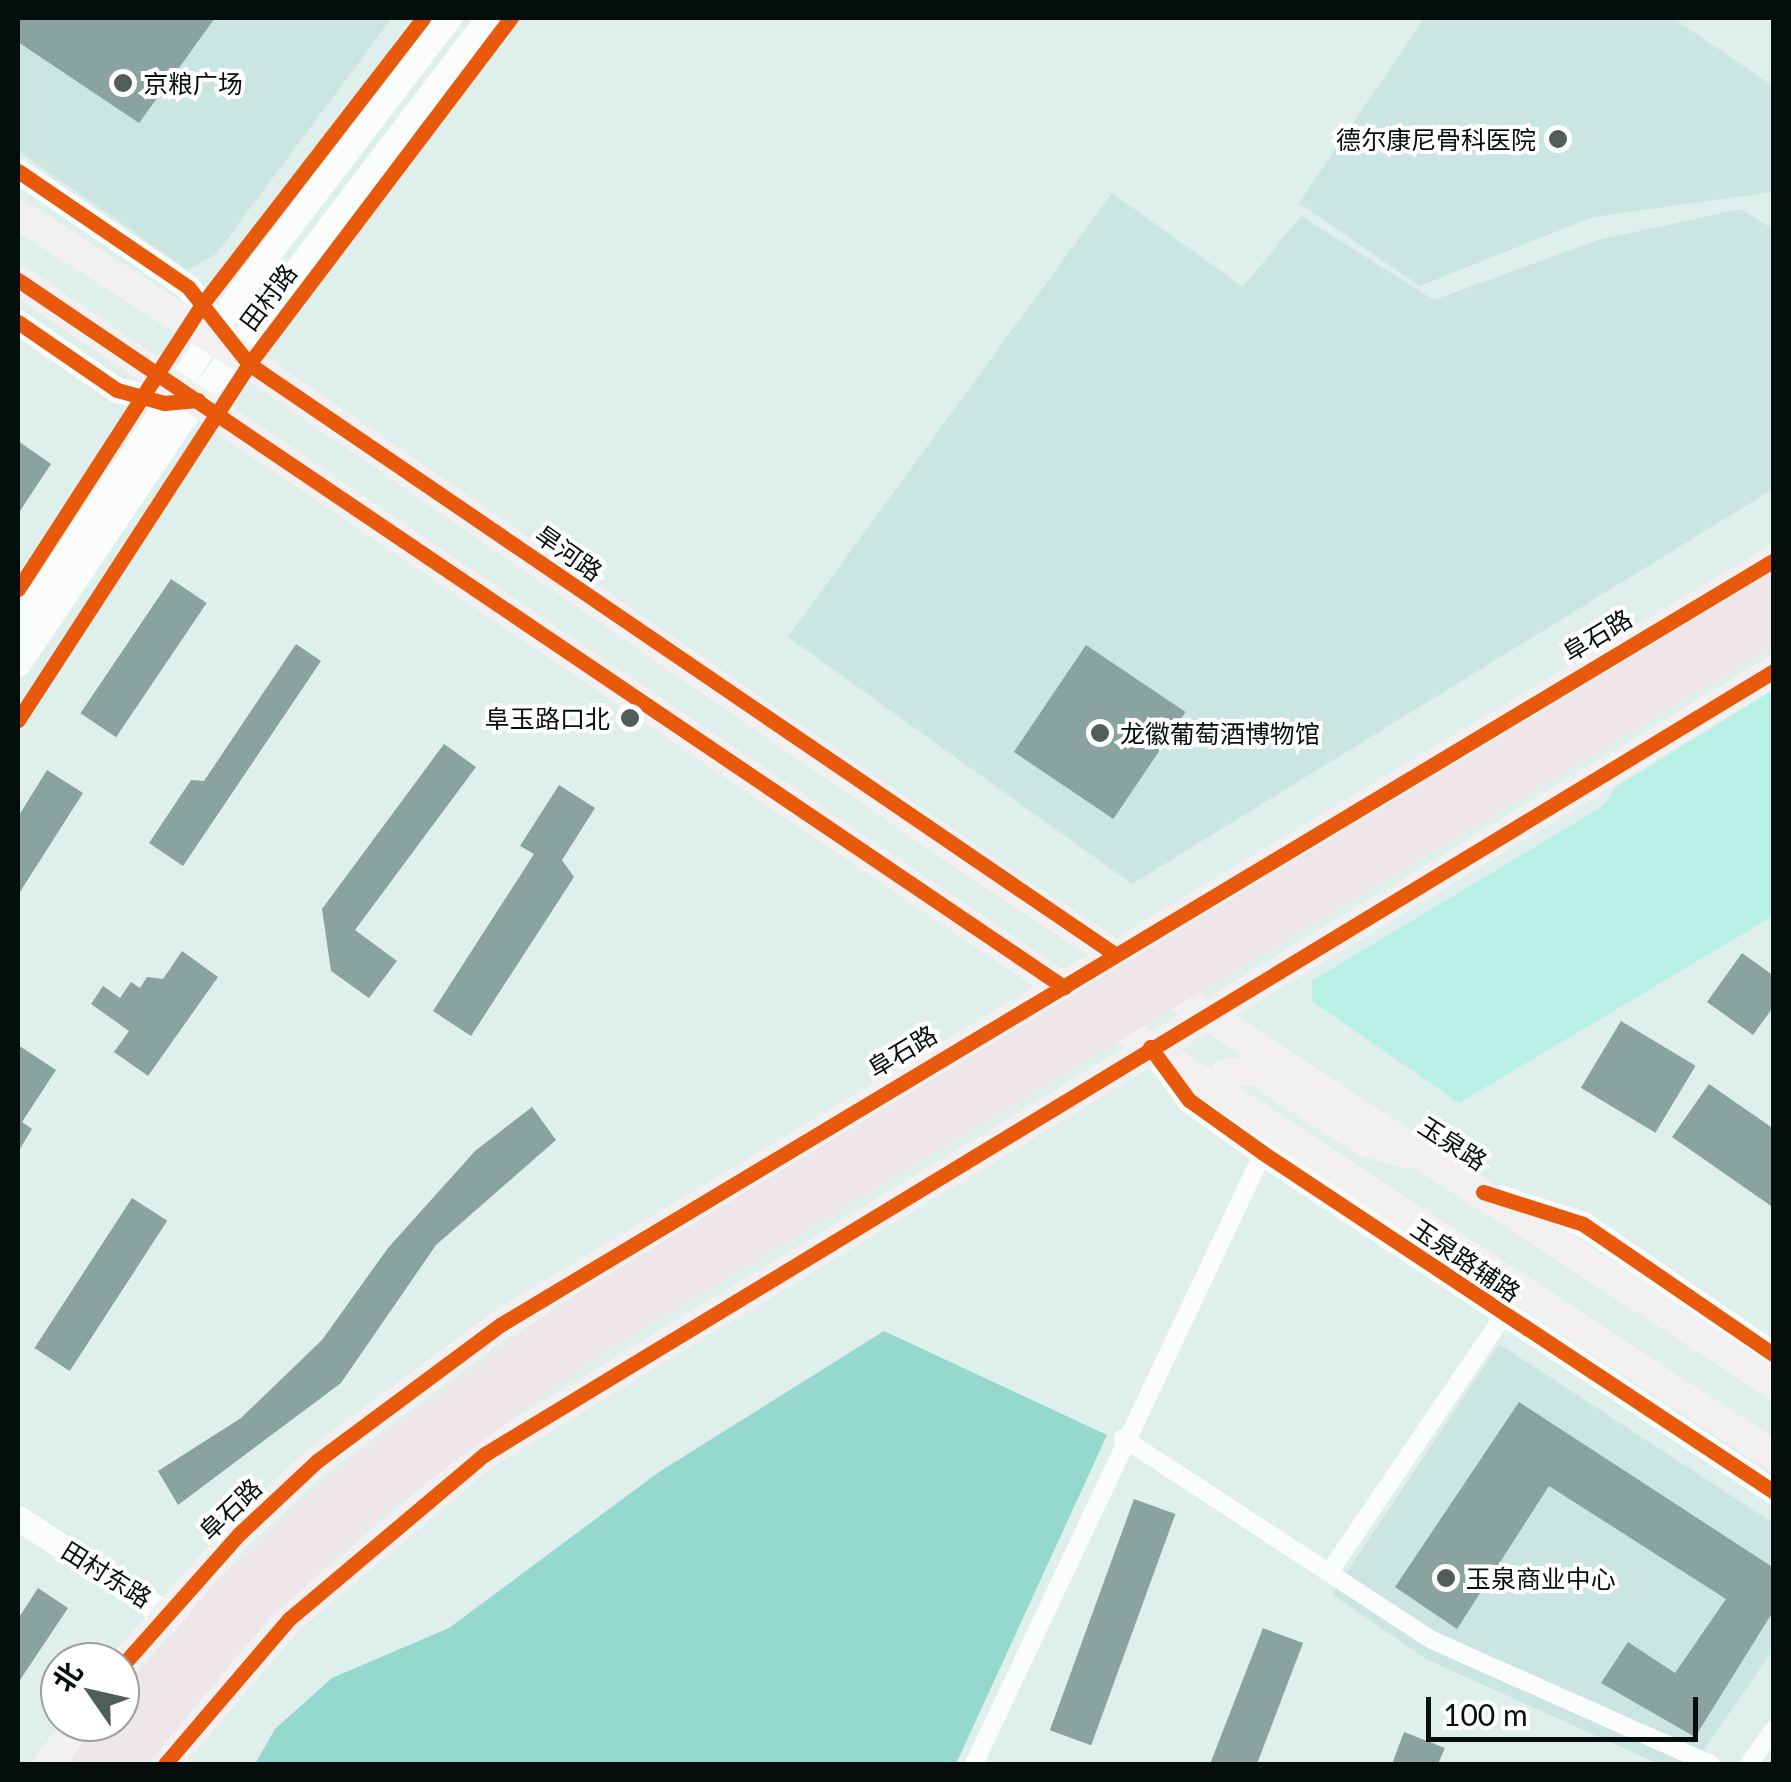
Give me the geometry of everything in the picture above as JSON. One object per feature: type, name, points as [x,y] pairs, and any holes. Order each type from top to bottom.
[{"type":"highway","points":[[140,1696],[228,1592],[356,1474],[568,1318],[1774,590]]},
{"type":"highway","points":[[127,1764],[252,1613],[380,1497],[525,1386],[1774,627]]},
{"type":"highway","points":[[87,1764],[103,1742]]},
{"type":"main road","name":"旱河路","points":[[18,214],[212,332],[236,354],[1114,953],[1206,1011]]},
{"type":"main road","points":[[18,280],[179,396],[1150,1047],[1224,1091],[1774,1456]]},
{"type":"main road","name":"阜石路","points":[[140,1643],[166,1611],[317,1461],[500,1325],[1774,560]]},
{"type":"main road","points":[[165,1764],[238,1674],[366,1550],[484,1454],[1206,1011],[1774,672]]},
{"type":"main road","name":"玉泉路","points":[[1206,1011],[1774,1384]]},
{"type":"main road","points":[[1224,1091],[1226,1074],[1255,1070],[1362,1141],[1436,1161]]},
{"type":"main road","points":[[49,1764],[65,1742]]},
{"type":"street","name":"田村路","points":[[18,664],[179,396],[212,332],[448,18]]},
{"type":"street","name":"田村路","points":[[18,626],[179,396],[236,354],[488,18]]},
{"type":"street","name":"旱河路","points":[[18,172],[188,287],[212,332]]},
{"type":"street","points":[[18,322],[118,390],[179,396]]},
{"type":"street","name":"玉泉路辅路","points":[[1150,1047],[1188,1100],[1262,1153],[1774,1492]]},
{"type":"street","points":[[974,1764],[1123,1438],[1262,1153]]},
{"type":"street","points":[[1482,1192],[1583,1224],[1774,1354]]},
{"type":"street","points":[[1330,1570],[1504,1316],[1592,1336]]},
{"type":"street","points":[[1123,1438],[1503,1678],[1711,1764]]},
{"type":"street","name":"田村东路","points":[[18,1518],[166,1611],[238,1674]]},
{"type":"street","points":[[1749,1764],[1774,1728]]},
{"type":"shaded area","name":"京粮广场","points":[[18,18],[392,18],[216,254],[188,270],[18,151]]},
{"type":"shaded area","name":"德尔康尼骨科医院","points":[[1424,18],[1673,18],[1773,86],[1773,192],[1593,217],[1420,286],[1299,203]]},
{"type":"shaded area","points":[[1112,193],[1243,287],[1301,216],[1434,300],[1598,240],[1740,209],[1773,229],[1773,489],[1132,884],[788,637]]},
{"type":"shaded area","name":"玉泉商业中心","points":[[1499,1344],[1773,1523],[1773,1650],[1694,1764],[1659,1764],[1426,1659],[1332,1594]]},
{"type":"green space","points":[[1773,690],[1773,916],[1459,1103],[1312,1001],[1312,981],[1603,806],[1617,786]]},
{"type":"green space","points":[[884,1331],[1107,1435],[956,1764],[255,1764],[275,1729],[332,1678],[449,1628],[659,1472]]},
{"type":"building","name":"京粮广场","points":[[18,18],[215,18],[139,123],[18,42]]},
{"type":"building","points":[[18,441],[51,464],[18,514]]},
{"type":"building","points":[[171,579],[207,603],[116,737],[80,713]]},
{"type":"building","points":[[296,644],[321,661],[183,866],[149,843],[191,780],[204,781]]},
{"type":"building","name":"龙徽葡萄酒博物馆","points":[[1086,645],[1185,712],[1113,819],[1014,752]]},
{"type":"building","points":[[444,744],[476,767],[355,930],[397,961],[369,998],[331,971],[322,909]]},
{"type":"building","points":[[47,770],[83,793],[18,895],[18,817]]},
{"type":"building","points":[[559,785],[595,808],[562,860],[574,877],[471,1036],[433,1011],[534,854],[520,846]]},
{"type":"building","points":[[182,951],[218,977],[148,1076],[114,1052],[129,1031],[91,1004],[103,986],[120,998],[131,982],[140,988],[147,977],[163,979]]},
{"type":"building","points":[[1742,953],[1774,976],[1774,1006],[1753,1035],[1707,1002]]},
{"type":"building","points":[[1621,1021],[1696,1066],[1655,1133],[1581,1088]]},
{"type":"building","points":[[18,1045],[56,1070],[22,1122],[32,1129],[18,1152]]},
{"type":"building","points":[[1709,1084],[1774,1129],[1774,1208],[1672,1137]]},
{"type":"building","points":[[532,1107],[556,1140],[436,1245],[341,1383],[178,1505],[158,1471],[241,1418],[322,1340],[388,1248],[475,1151]]},
{"type":"building","points":[[132,1198],[167,1221],[70,1371],[35,1348]]},
{"type":"building","name":"玉泉商业中心","points":[[1519,1402],[1774,1568],[1774,1610],[1695,1737],[1601,1683],[1628,1642],[1675,1673],[1726,1599],[1549,1486],[1457,1629],[1395,1587]]},
{"type":"building","points":[[1134,1499],[1175,1514],[1091,1745],[1050,1730]]},
{"type":"building","points":[[38,1588],[68,1608],[45,1642],[40,1642],[40,1650],[18,1683],[18,1619]]},
{"type":"building","points":[[1263,1628],[1303,1643],[1257,1764],[1210,1764]]},
{"type":"building","points":[[1404,1732],[1445,1748],[1438,1764],[1392,1764]]},
{"type":"cycle path","points":[[18,589],[203,303],[423,18]]},
{"type":"cycle path","points":[[18,720],[249,364],[511,18]]},
{"type":"cycle path","points":[[18,171],[188,287],[249,364],[1113,953]]},
{"type":"cycle path","points":[[18,280],[1064,987]]},
{"type":"cycle path","points":[[18,322],[117,390],[164,403],[198,400]]},
{"type":"cycle path","points":[[140,1645],[239,1534],[317,1461],[500,1325],[1774,560]]},
{"type":"cycle path","points":[[165,1764],[289,1619],[485,1454],[1774,671]]},
{"type":"cycle path","points":[[1150,1047],[1189,1100],[1263,1153],[1774,1492]]},
{"type":"cycle path","points":[[1483,1192],[1583,1224],[1774,1355]]},
{"type":"place","name":"京粮广场","points":[[123,83]]},
{"type":"place","name":"德尔康尼骨科医院","points":[[1558,139]]},
{"type":"place","name":"阜玉路口北","points":[[630,718]]},
{"type":"place","name":"龙徽葡萄酒博物馆","points":[[1100,733]]},
{"type":"place","name":"玉泉商业中心","points":[[1446,1578]]}]
